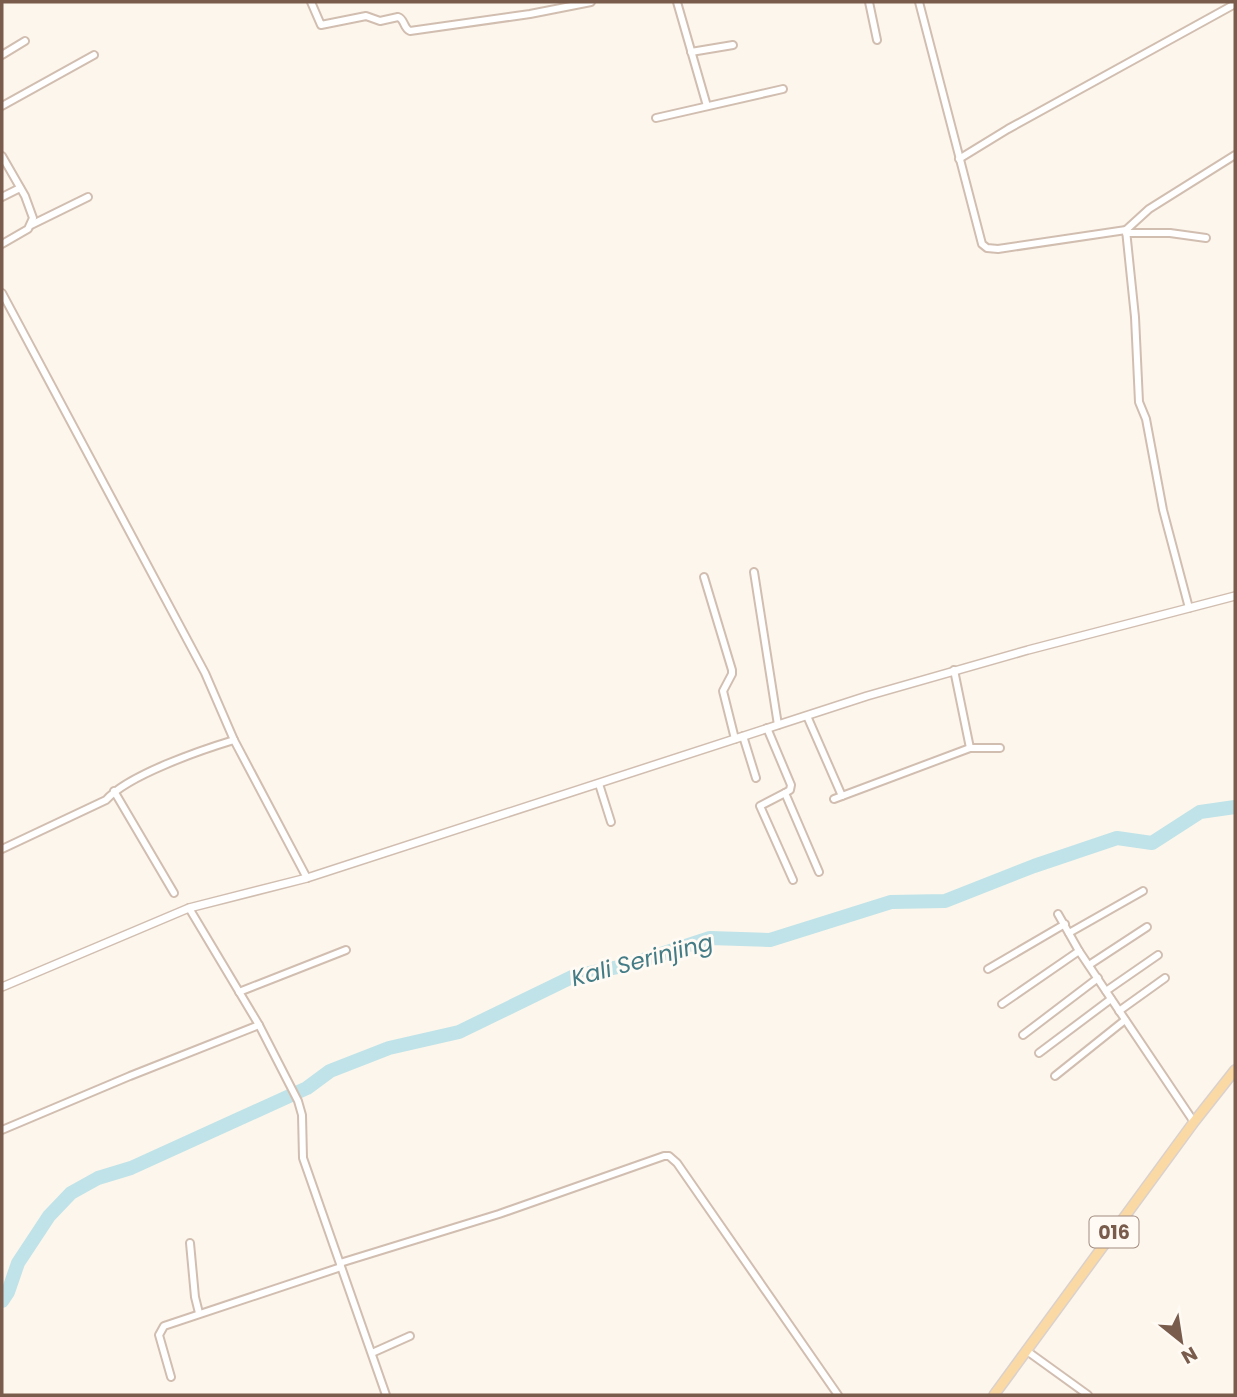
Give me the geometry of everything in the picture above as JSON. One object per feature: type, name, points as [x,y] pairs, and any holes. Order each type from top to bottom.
[{"type":"main road","name":"016","points":[[994,1395],[1235,1070]]},
{"type":"street","points":[[310,2],[321,25],[366,16],[380,21],[400,17],[410,31],[530,14],[591,2]]},
{"type":"street","points":[[677,2],[707,106]]},
{"type":"street","points":[[869,2],[877,40]]},
{"type":"street","points":[[919,2],[979,238],[987,248],[1007,248],[1126,231],[1206,238]]},
{"type":"street","points":[[959,159],[1008,129],[1235,4]]},
{"type":"street","points":[[2,55],[25,41]]},
{"type":"street","points":[[691,52],[733,45]]},
{"type":"street","points":[[2,106],[94,55]]},
{"type":"street","points":[[656,118],[783,89]]},
{"type":"street","points":[[1126,231],[1149,209],[1235,155]]},
{"type":"street","points":[[2,156],[30,208],[33,218],[31,225]]},
{"type":"street","points":[[2,197],[20,188]]},
{"type":"street","points":[[2,244],[31,225],[88,197]]},
{"type":"street","points":[[1126,231],[1135,317],[1139,402],[1146,419],[1163,510],[1189,608]]},
{"type":"street","points":[[2,293],[205,673],[234,740],[307,878]]},
{"type":"street","points":[[754,572],[778,725]]},
{"type":"street","points":[[704,577],[732,670],[723,691],[756,778]]},
{"type":"street","points":[[2,987],[190,908],[307,878],[954,670],[1235,597]]},
{"type":"street","points":[[954,670],[970,748]]},
{"type":"street","points":[[807,716],[842,796]]},
{"type":"street","points":[[767,728],[791,785],[790,790],[760,806],[793,880]]},
{"type":"street","points":[[2,849],[106,800],[114,791],[139,777],[234,740]]},
{"type":"street","points":[[834,799],[970,748],[1000,748]]},
{"type":"street","points":[[599,784],[611,822]]},
{"type":"street","points":[[114,791],[174,893]]},
{"type":"street","points":[[785,793],[819,872]]},
{"type":"street","points":[[1069,933],[1143,891]]},
{"type":"street","points":[[190,908],[259,1025],[298,1101],[302,1115],[303,1158],[386,1395]]},
{"type":"street","points":[[1058,914],[1079,951],[1194,1122]]},
{"type":"street","points":[[988,969],[1065,924]]},
{"type":"street","points":[[1089,965],[1147,927]]},
{"type":"street","points":[[239,992],[346,950]]},
{"type":"street","points":[[1002,1004],[1079,951]]},
{"type":"street","points":[[1106,991],[1158,956]]},
{"type":"street","points":[[1023,1035],[1098,978]]},
{"type":"street","points":[[1119,1011],[1165,978]]},
{"type":"street","points":[[1039,1053],[1111,999]]},
{"type":"street","points":[[1055,1076],[1125,1020]]},
{"type":"street","points":[[2,1130],[259,1025]]},
{"type":"street","points":[[171,1377],[159,1335],[167,1324],[669,1156],[677,1163],[838,1395]]},
{"type":"street","points":[[190,1243],[199,1313]]},
{"type":"street","points":[[372,1353],[410,1336]]},
{"type":"street","points":[[1027,1351],[1088,1395]]},
{"type":"waterway","name":"Kali Serinjing","points":[[2,1301],[18,1263],[49,1216],[71,1193],[98,1178],[131,1168],[307,1088],[330,1071],[389,1048],[459,1032],[574,976],[628,965],[710,938],[770,940],[891,902],[945,901],[1034,866],[1117,838],[1152,843],[1200,812],[1235,807]]}]
